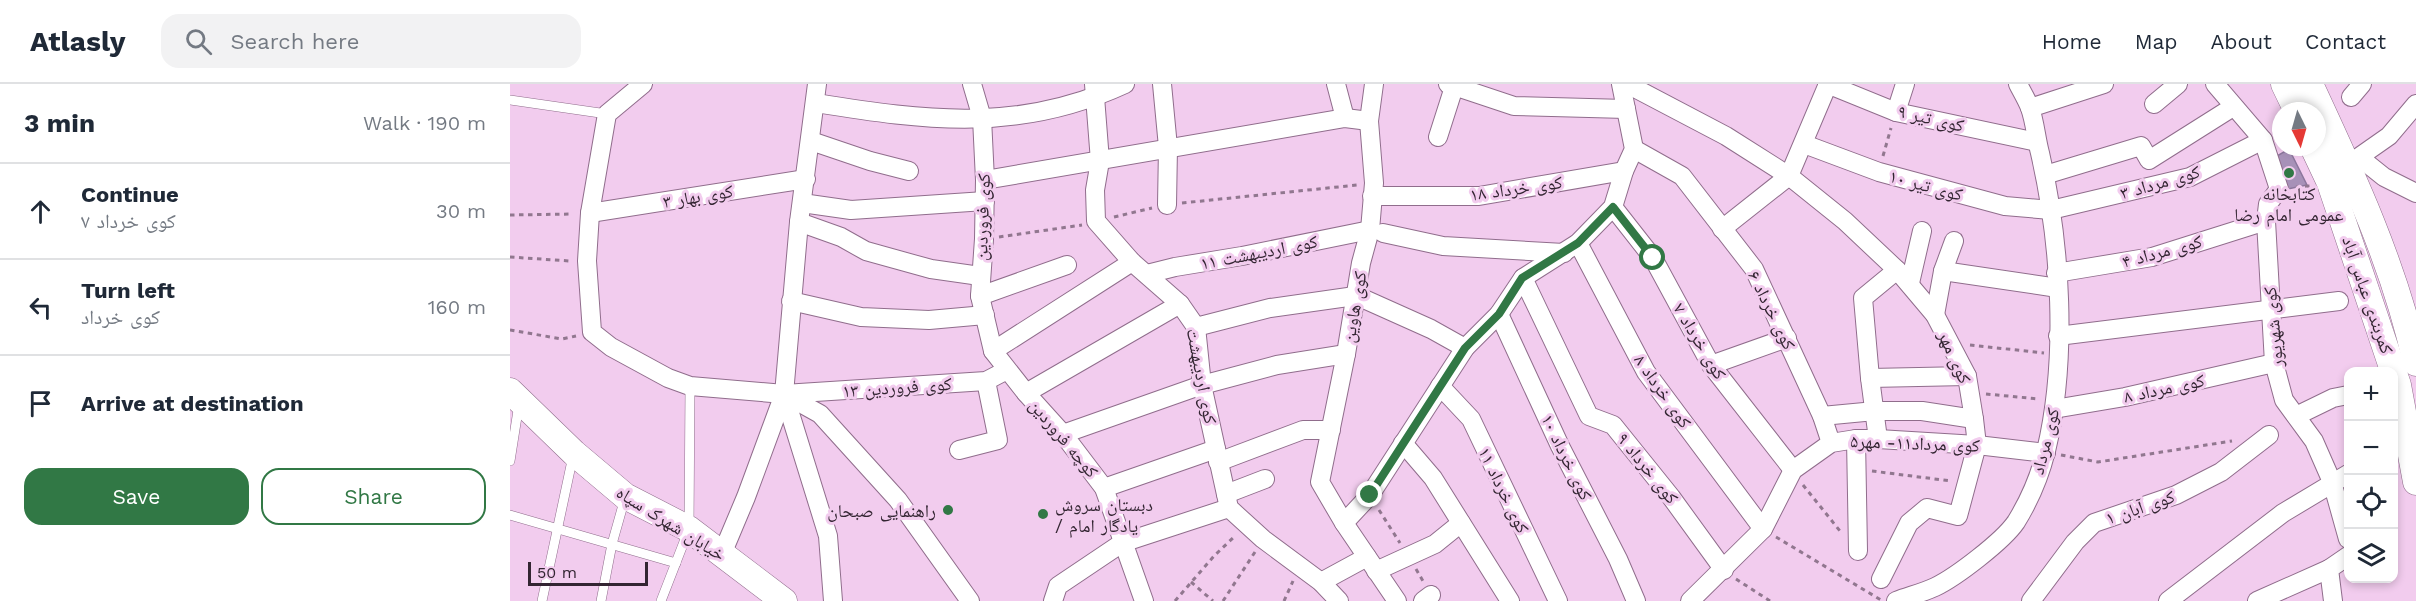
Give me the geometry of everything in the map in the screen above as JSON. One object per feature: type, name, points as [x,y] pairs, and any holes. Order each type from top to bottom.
[{"type":"main road","points":[[2284,84],[2293,102]]},
{"type":"main road","name":"کمربندی عباس آباد","points":[[2310,84],[2360,194],[2411,318],[2416,363]]},
{"type":"main road","name":"کمربندی عباس آباد","points":[[2317,156],[2330,183],[2390,367]]},
{"type":"main road","name":"کمربندی عباس آباد","points":[[2398,395],[2416,482]]},
{"type":"main road","name":"خیابان شهرک سپاه","points":[[514,396],[574,453],[625,496],[689,529],[775,598]]},
{"type":"street","points":[[643,84],[607,114],[590,213],[587,261],[592,332],[611,347],[668,378],[690,386],[784,394],[820,414],[898,500],[970,601]]},
{"type":"street","points":[[722,554],[784,394],[791,302],[817,84]]},
{"type":"street","name":"کوی فروردین","points":[[972,84],[982,118],[985,180],[980,296],[993,351]]},
{"type":"street","points":[[816,103],[940,120],[1031,115],[1094,91],[1125,84]]},
{"type":"street","points":[[1162,84],[1168,147],[1167,205]]},
{"type":"street","points":[[1336,84],[1345,118]]},
{"type":"street","name":"کوی هاوین","points":[[1374,84],[1369,121],[1376,231],[1346,354],[1320,482],[1344,523],[1397,601]]},
{"type":"street","points":[[1344,523],[1370,495],[1465,348],[1499,314],[1522,278],[1571,248],[1613,207],[1624,171],[1634,149],[1622,84]]},
{"type":"street","name":"کوی مهر","points":[[1627,84],[1726,136],[1789,176],[1845,221],[1904,276],[1935,315],[1950,343],[1968,384],[1974,419],[1977,445],[1968,483],[1958,516],[1927,508],[1909,523],[1881,579]]},
{"type":"street","points":[[1722,229],[1789,176],[1827,84]]},
{"type":"street","name":"کوی تیر ۹","points":[[1827,84],[1896,112],[2037,142]]},
{"type":"street","points":[[1896,112],[1905,84]]},
{"type":"street","name":"کوی مرداد","points":[[1896,601],[1936,586],[1997,544],[2015,523],[2032,492],[2046,453],[2054,404],[2058,355],[2057,281],[2051,210],[2045,175],[2030,108],[2018,84]]},
{"type":"street","points":[[2030,108],[2104,84]]},
{"type":"street","points":[[2154,104],[2178,84]]},
{"type":"street","points":[[2215,84],[2264,140],[2279,189]]},
{"type":"street","points":[[1438,137],[1459,87],[1514,106],[1626,109]]},
{"type":"street","points":[[1094,91],[1100,160],[1095,190],[1096,221]]},
{"type":"street","points":[[2413,189],[2384,177],[2359,157],[2388,136],[2416,104]]},
{"type":"street","points":[[2045,175],[2140,146],[2149,160],[2233,107]]},
{"type":"street","points":[[985,180],[1345,118],[1369,121]]},
{"type":"street","name":"کوی مرداد ۳","points":[[2051,210],[2190,177],[2264,140]]},
{"type":"street","points":[[811,141],[870,161],[909,171]]},
{"type":"street","name":"کوی تیر ۱۰","points":[[1804,144],[1879,172],[2005,206],[2051,210]]},
{"type":"street","name":"کوی خرداد ۶","points":[[1634,149],[1683,176],[1754,269],[1822,416],[1831,442]]},
{"type":"street","name":"کوی خرداد ۱۸","points":[[1373,190],[1479,196],[1624,171]]},
{"type":"street","name":"کوی بهار ۳","points":[[590,213],[806,179]]},
{"type":"street","name":"کوی شهریور","points":[[2279,189],[2268,204],[2266,220],[2274,363],[2284,400],[2314,441],[2332,482],[2346,529]]},
{"type":"street","points":[[802,203],[851,210],[985,201]]},
{"type":"street","name":"کوی خرداد ۷","points":[[1613,207],[1653,258],[1711,365],[1793,470]]},
{"type":"street","name":"کوی مرداد ۴","points":[[1943,272],[2057,281],[2152,257],[2266,220]]},
{"type":"street","name":"کوی اردیبهشت","points":[[1096,221],[1132,262],[1180,304],[1196,327],[1202,385],[1228,501]]},
{"type":"street","points":[[800,222],[841,237],[866,252],[931,269],[980,276]]},
{"type":"street","points":[[1376,231],[1443,246],[1571,248]]},
{"type":"street","name":"کوی اردیبهشت ۱۱","points":[[1148,274],[1175,267],[1376,231]]},
{"type":"street","points":[[1878,439],[1863,298],[1904,276],[1922,231]]},
{"type":"street","points":[[1935,315],[1943,272],[1954,242]]},
{"type":"street","name":"کوی خرداد ۸","points":[[1571,248],[1646,372],[1763,529]]},
{"type":"street","points":[[993,351],[1132,262]]},
{"type":"street","points":[[980,296],[1067,265]]},
{"type":"street","name":"کوی خرداد ۹","points":[[1522,278],[1589,416],[1613,425],[1671,497],[1724,570]]},
{"type":"street","points":[[1196,327],[1270,308],[1359,297],[1431,328],[1465,348]]},
{"type":"street","points":[[2058,336],[2339,301]]},
{"type":"street","points":[[791,302],[861,317],[930,320],[986,315]]},
{"type":"street","points":[[1026,393],[1180,304]]},
{"type":"street","name":"کوی خرداد ۱۰","points":[[1499,314],[1560,446],[1618,558],[1636,601]]},
{"type":"street","points":[[1711,365],[1787,338]]},
{"type":"street","name":"کوچه فروردین","points":[[993,351],[1026,393],[1063,434],[1104,488],[1144,601]]},
{"type":"street","points":[[1063,434],[1202,385],[1277,365],[1346,354]]},
{"type":"street","name":"کوی مرداد ۸","points":[[2054,404],[2124,397],[2274,363]]},
{"type":"street","name":"کوی فروردین ۱۳","points":[[784,394],[986,381],[1007,370]]},
{"type":"street","points":[[1870,378],[1968,384]]},
{"type":"street","points":[[959,450],[998,440],[986,381]]},
{"type":"street","name":"کوی خرداد ۱۱","points":[[1440,386],[1471,419],[1558,601]]},
{"type":"street","points":[[784,394],[828,536],[832,601]]},
{"type":"street","points":[[2296,416],[2333,398],[2344,396]]},
{"type":"street","points":[[1822,416],[1875,411],[1922,411],[1974,419]]},
{"type":"street","points":[[1104,488],[1303,430],[1331,430]]},
{"type":"street","name":"کوی آبان ۱","points":[[2031,601],[2076,542],[2094,523],[2176,495],[2221,472],[2269,435]]},
{"type":"street","points":[[1856,439],[1858,551]]},
{"type":"street","name":"کوی مرداد۱۱- مهر۵","points":[[1793,470],[1831,442],[1856,439],[1977,445],[2046,453]]},
{"type":"street","points":[[1403,443],[1433,478],[1510,601]]},
{"type":"street","points":[[1690,601],[1724,570],[1763,529],[1793,470]]},
{"type":"street","points":[[2168,601],[2283,513],[2347,475]]},
{"type":"street","points":[[1053,601],[1058,586],[1122,543],[1228,501],[1265,479]]},
{"type":"street","points":[[1228,501],[1263,539],[1322,582],[1340,601]]},
{"type":"street","points":[[1322,582],[1435,544],[1461,523]]},
{"type":"street","points":[[2257,601],[2329,569],[2344,559]]},
{"type":"street","points":[[2329,569],[2333,601]]},
{"type":"lane","points":[[510,100],[607,114]]},
{"type":"lane","points":[[661,601],[689,529],[690,386]]},
{"type":"lane","points":[[510,461],[514,396]]},
{"type":"lane","points":[[542,601],[574,453]]},
{"type":"lane","points":[[601,601],[612,544],[625,496]]},
{"type":"lane","points":[[510,515],[676,563]]},
{"type":"path","points":[[1879,172],[1896,112]]},
{"type":"path","points":[[2279,189],[2330,183]]},
{"type":"path","points":[[984,239],[1078,226],[1167,205],[1373,190]]},
{"type":"path","points":[[510,215],[590,213]]},
{"type":"path","points":[[510,257],[587,261]]},
{"type":"path","points":[[510,330],[562,339],[592,332]]},
{"type":"path","points":[[1950,343],[2058,355]]},
{"type":"path","points":[[1968,384],[2054,404]]},
{"type":"path","points":[[2046,453],[2098,462],[2235,441]]},
{"type":"path","points":[[1857,469],[1968,483]]},
{"type":"path","points":[[1175,601],[1214,556],[1248,524]]},
{"type":"path","points":[[1763,529],[1883,601]]},
{"type":"path","points":[[1223,601],[1263,539]]},
{"type":"path","points":[[1724,570],[1770,601]]},
{"type":"path","points":[[1191,582],[1213,601]]},
{"type":"building","name":"کتابخانه عمومی امام رضا","points":[[2277,156],[2292,156],[2307,185],[2288,189],[2270,160]]},
{"type":"place","name":"کتابخانه عمومی امام رضا","points":[[2289,173]]},
{"type":"place","name":"راهنمایی صبحان","points":[[948,510]]},
{"type":"place","name":"دبستان سروش / یادگار امام","points":[[1043,514]]},
{"type":"route","points":[[1370,495],[1465,348],[1499,314],[1522,278],[1578,243],[1613,207],[1653,258]]}]
